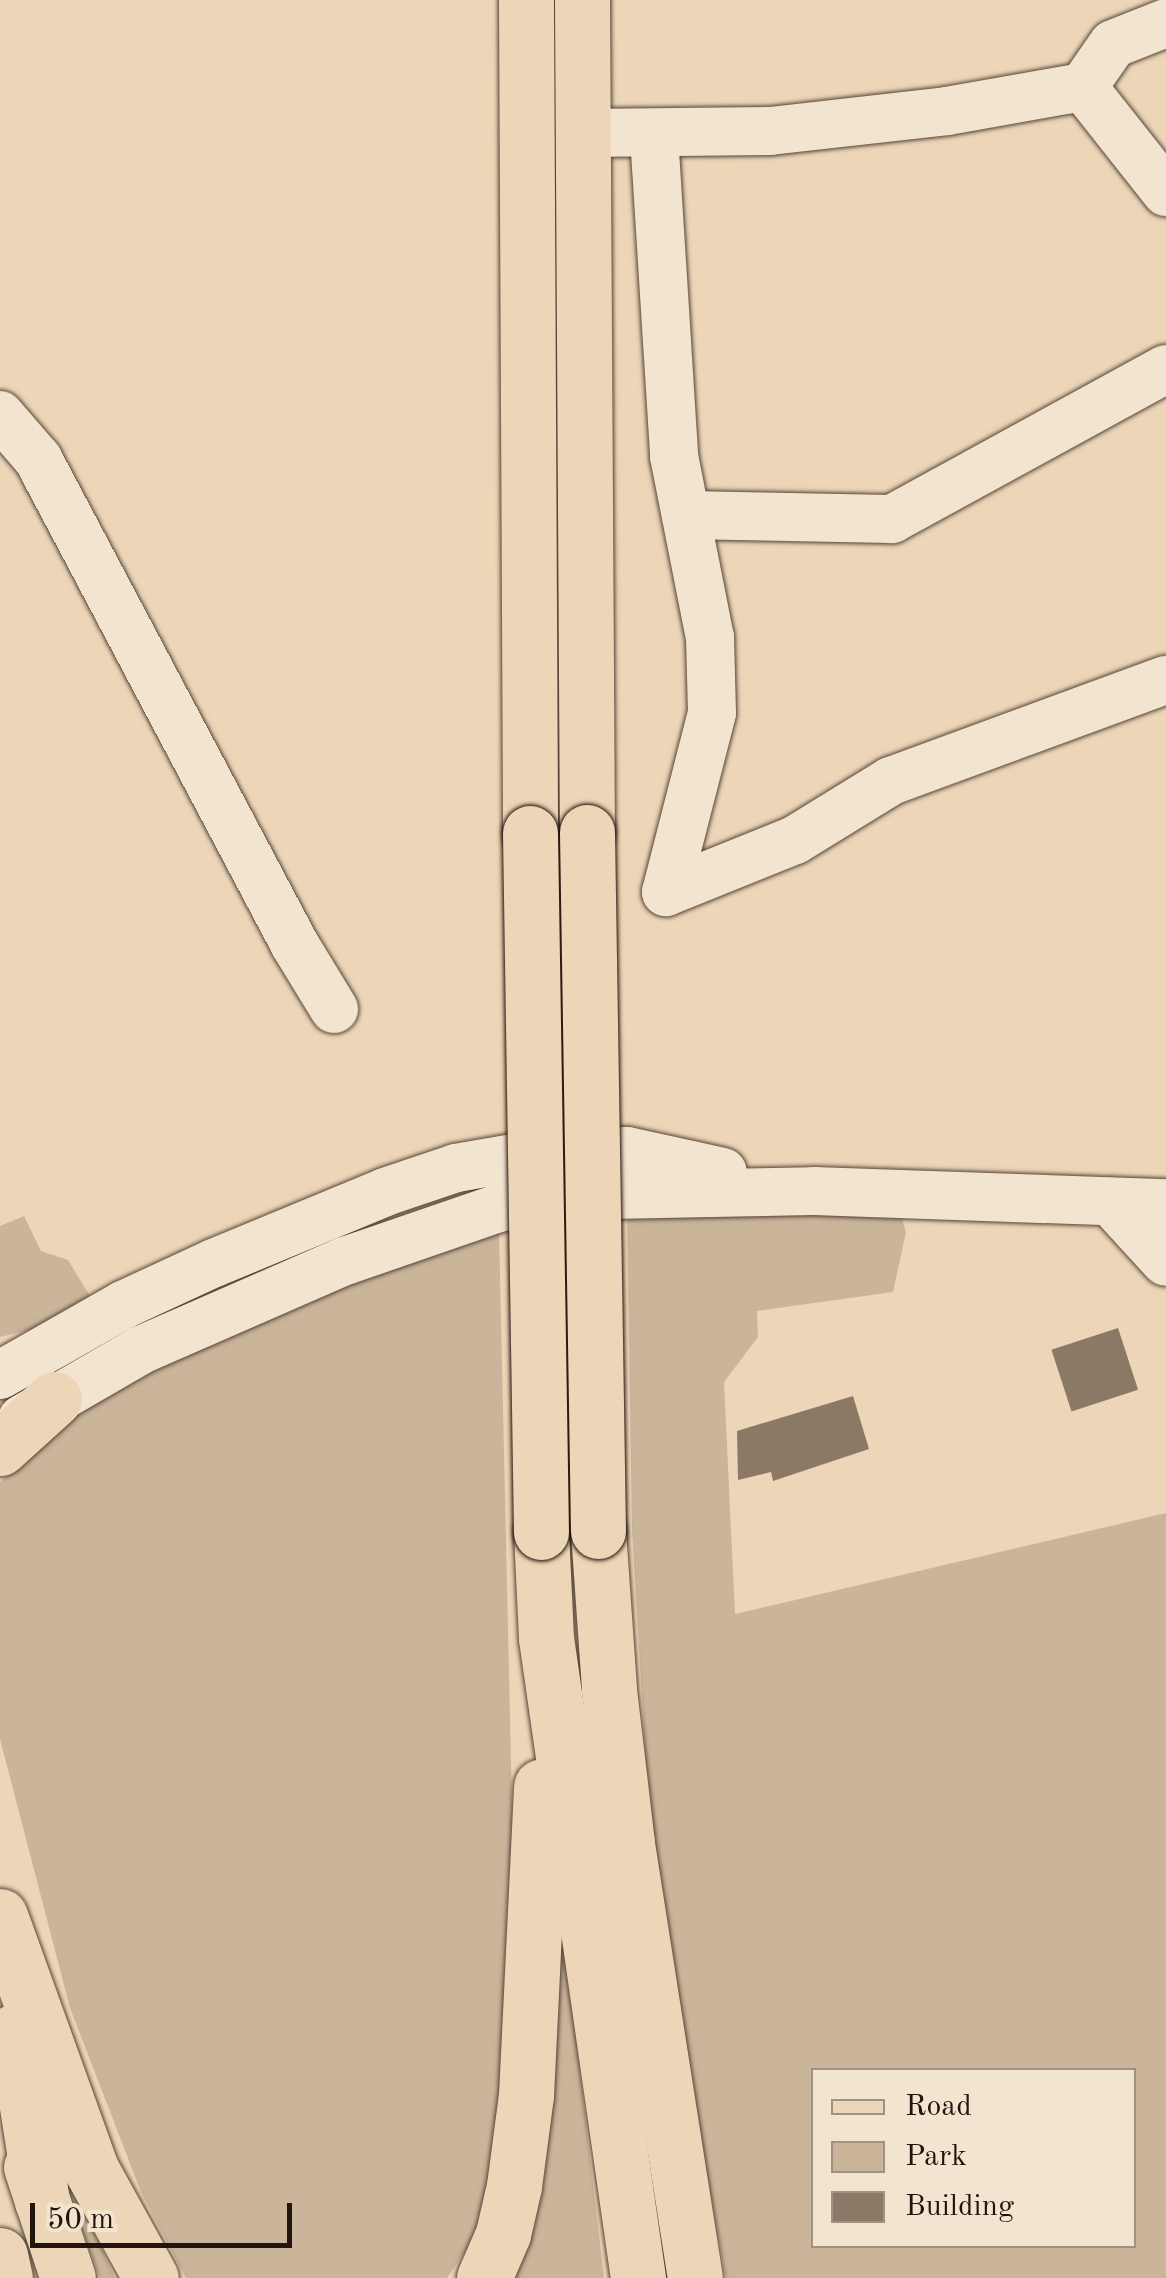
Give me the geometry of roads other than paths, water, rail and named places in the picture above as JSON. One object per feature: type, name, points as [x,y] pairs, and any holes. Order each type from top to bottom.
[{"type":"main road","points":[[484,2278],[503,2234],[526,2096],[546,1638],[530,833],[526,0]]},
{"type":"main road","points":[[582,0],[598,1531],[609,1690],[626,1844],[695,2278]]},
{"type":"main road","points":[[0,1448],[53,1372]]},
{"type":"main road","points":[[546,1638],[638,2278]]},
{"type":"main road","points":[[0,1916],[91,2169],[151,2278]]},
{"type":"main road","points":[[0,1940],[42,2201]]},
{"type":"main road","points":[[0,2081],[68,2278]]},
{"type":"main road","points":[[0,2256],[4,2278]]},
{"type":"street","points":[[582,133],[770,131],[947,111],[1083,87],[1113,44],[1166,23]]},
{"type":"street","points":[[1083,87],[1166,192]]},
{"type":"street","points":[[654,135],[664,346],[674,456],[710,637],[712,713],[666,892],[795,840],[891,781],[1166,680]]},
{"type":"street","points":[[686,515],[892,519],[1166,369]]},
{"type":"street","points":[[0,415],[38,459],[295,946],[334,1008]]},
{"type":"street","points":[[0,1375],[53,1372],[206,1319],[362,1254],[499,1208],[560,1196],[814,1192],[1166,1203]]},
{"type":"street","points":[[1112,1202],[1166,1262]]},
{"type":"street","points":[[0,1361],[53,1372]]},
{"type":"street","points":[[0,1433],[53,1372]]}]
